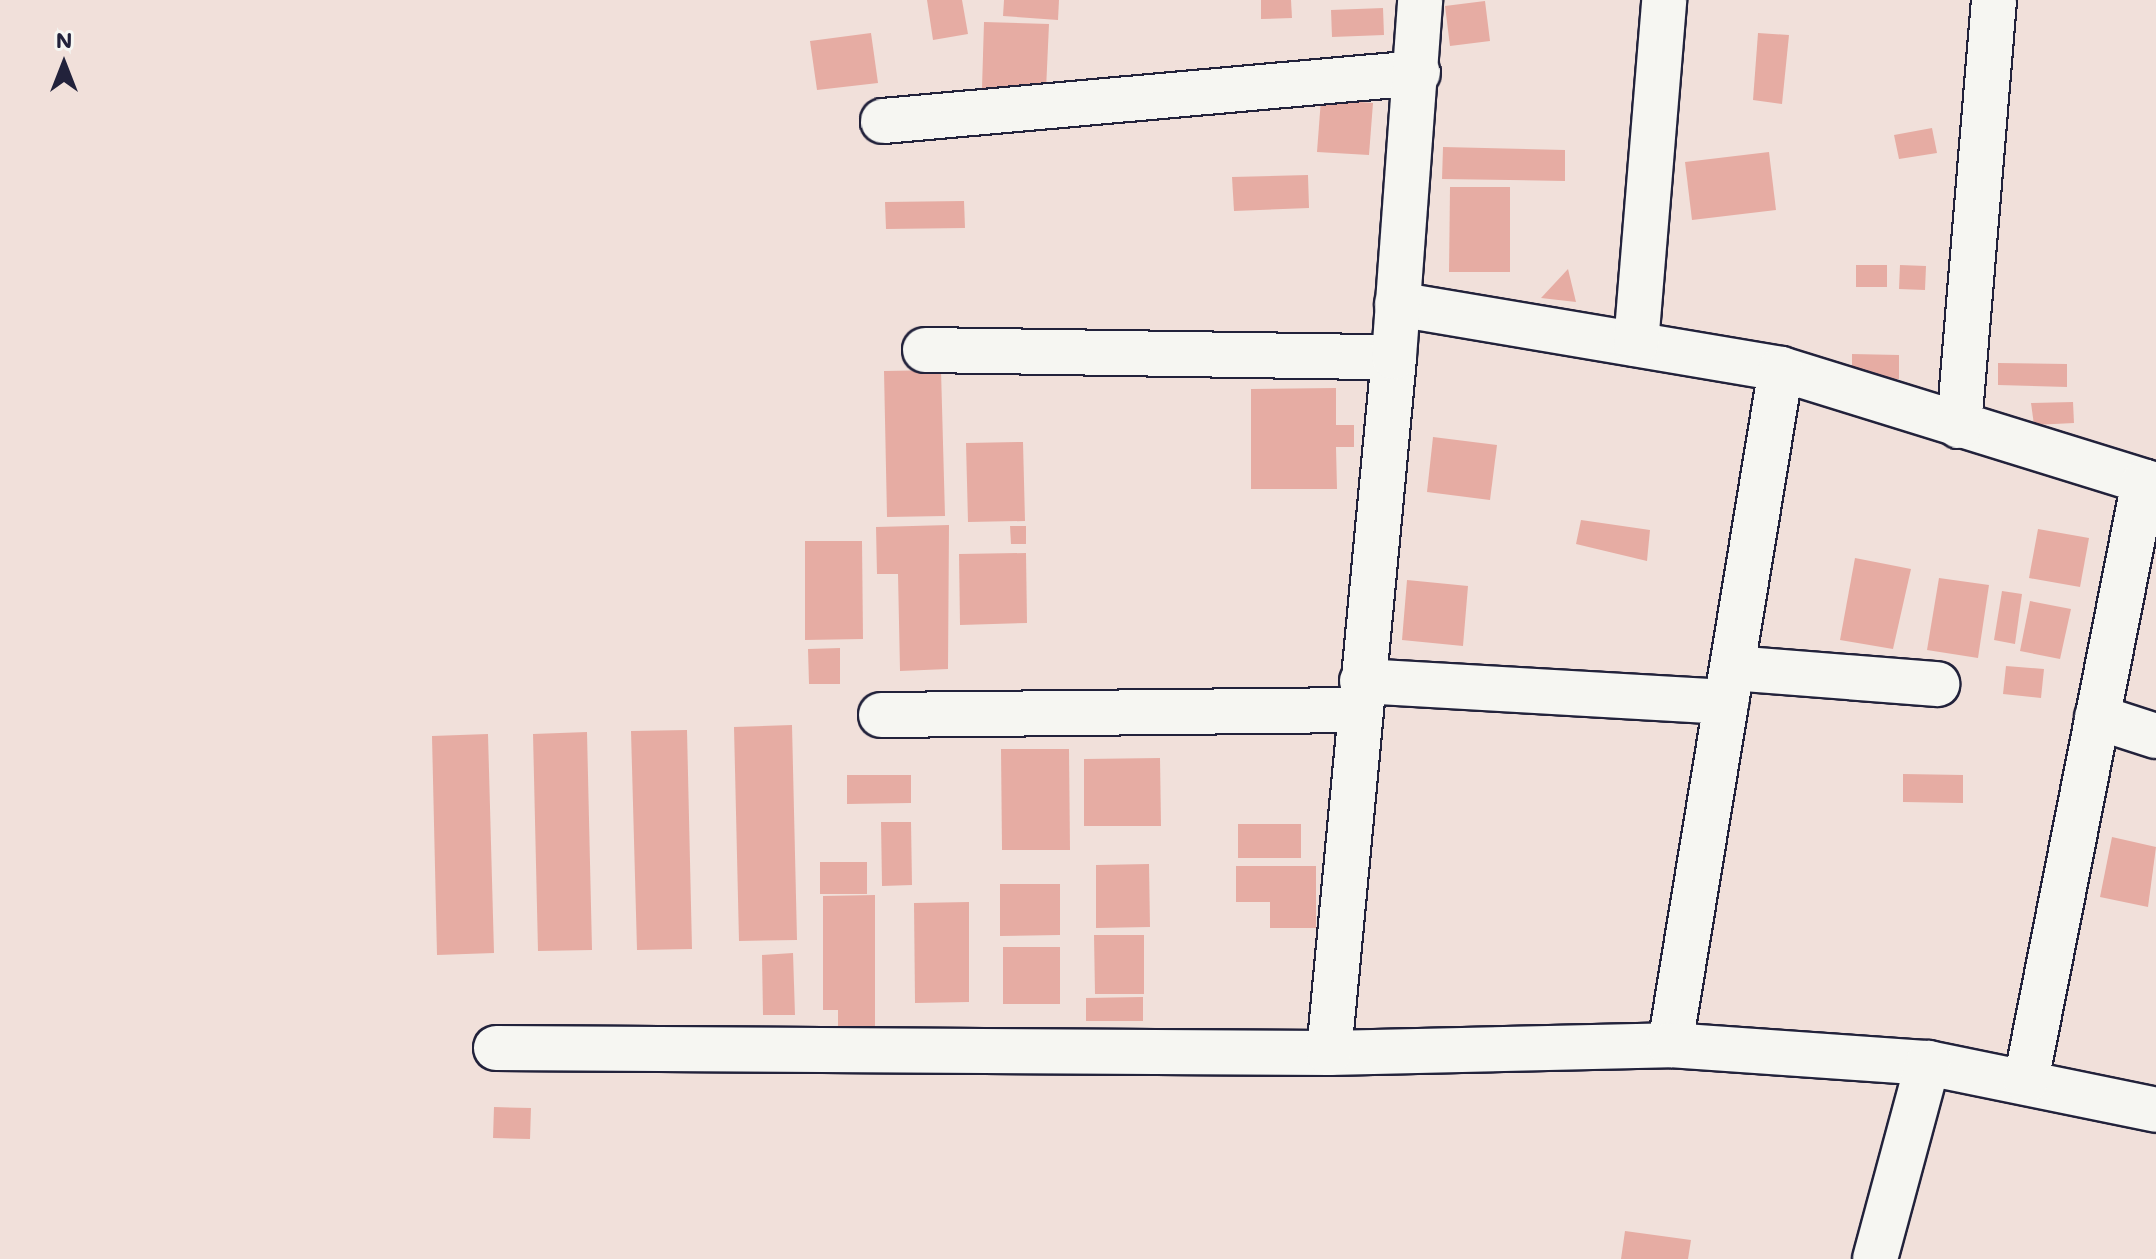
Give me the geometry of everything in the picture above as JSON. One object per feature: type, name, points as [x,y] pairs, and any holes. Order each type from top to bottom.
[{"type":"street","points":[[1329,1053],[1394,357],[1418,73],[1420,0]]},
{"type":"street","points":[[1636,344],[1664,0]]},
{"type":"street","points":[[1959,426],[1994,0]]},
{"type":"street","points":[[883,121],[1418,73]]},
{"type":"street","points":[[1397,304],[1781,369],[2150,483],[2097,717],[2026,1081]]},
{"type":"street","points":[[925,350],[1394,357]]},
{"type":"street","points":[[1670,1045],[1781,369]]},
{"type":"street","points":[[881,715],[1729,685],[1937,684]]},
{"type":"street","points":[[2097,717],[2156,736]]},
{"type":"street","points":[[496,1048],[1329,1053],[1670,1045],[1928,1063],[2156,1110]]},
{"type":"street","points":[[1875,1259],[1928,1063]]},
{"type":"building","points":[[927,0],[962,0],[968,34],[933,40]]},
{"type":"building","points":[[1004,0],[1059,0],[1058,20],[1003,16]]},
{"type":"building","points":[[1261,0],[1291,0],[1292,18],[1261,19]]},
{"type":"building","points":[[1485,1],[1490,41],[1450,46],[1445,6]]},
{"type":"building","points":[[1383,8],[1384,35],[1332,37],[1331,10]]},
{"type":"building","points":[[984,22],[1049,24],[1046,90],[982,88]]},
{"type":"building","points":[[871,33],[878,83],[817,90],[810,41]]},
{"type":"building","points":[[1758,33],[1789,35],[1782,104],[1753,100]]},
{"type":"building","points":[[1321,99],[1373,103],[1369,155],[1317,152]]},
{"type":"building","points":[[1932,128],[1937,153],[1899,159],[1894,135]]},
{"type":"building","points":[[1443,147],[1565,150],[1565,181],[1442,179]]},
{"type":"building","points":[[1769,152],[1776,210],[1692,220],[1685,162]]},
{"type":"building","points":[[1308,175],[1309,208],[1234,211],[1232,177]]},
{"type":"building","points":[[1450,187],[1510,187],[1510,272],[1449,272]]},
{"type":"building","points":[[964,201],[965,228],[886,229],[885,202]]},
{"type":"building","points":[[1856,265],[1887,265],[1887,287],[1856,287]]},
{"type":"building","points":[[1900,265],[1926,266],[1925,290],[1899,289]]},
{"type":"building","points":[[1568,269],[1576,302],[1541,298]]},
{"type":"building","points":[[1852,354],[1899,355],[1899,379],[1852,378]]},
{"type":"building","points":[[1998,363],[2067,364],[2067,387],[1998,385]]},
{"type":"building","points":[[941,370],[945,516],[887,517],[884,371]]},
{"type":"building","points":[[1336,388],[1336,425],[1354,425],[1354,447],[1336,447],[1337,489],[1251,489],[1251,389]]},
{"type":"building","points":[[2073,402],[2074,423],[2034,425],[2031,403]]},
{"type":"building","points":[[1433,437],[1497,445],[1490,500],[1427,492]]},
{"type":"building","points":[[1023,442],[1025,521],[968,522],[966,443]]},
{"type":"building","points":[[1581,520],[1650,530],[1647,561],[1576,544]]},
{"type":"building","points":[[949,525],[948,669],[900,671],[898,574],[877,574],[876,527]]},
{"type":"building","points":[[1010,526],[1026,526],[1026,544],[1011,544]]},
{"type":"building","points":[[2038,529],[2089,538],[2080,587],[2029,578]]},
{"type":"building","points":[[805,541],[862,541],[863,639],[805,640]]},
{"type":"building","points":[[1026,553],[1027,623],[960,625],[959,554]]},
{"type":"building","points":[[1855,558],[1911,569],[1893,649],[1840,640]]},
{"type":"building","points":[[1939,578],[1989,585],[1978,658],[1927,650]]},
{"type":"building","points":[[1407,580],[1468,586],[1463,646],[1402,640]]},
{"type":"building","points":[[2002,591],[2022,594],[2015,644],[1994,640]]},
{"type":"building","points":[[2030,601],[2071,609],[2060,659],[2020,651]]},
{"type":"building","points":[[840,648],[840,684],[809,684],[808,649]]},
{"type":"building","points":[[2006,666],[2044,669],[2041,698],[2003,694]]},
{"type":"building","points":[[792,725],[797,940],[739,941],[734,727]]},
{"type":"building","points":[[687,730],[692,949],[637,950],[631,731]]},
{"type":"building","points":[[587,732],[592,950],[538,951],[533,734]]},
{"type":"building","points":[[488,734],[494,953],[437,955],[432,736]]},
{"type":"building","points":[[1001,749],[1069,749],[1070,850],[1002,850]]},
{"type":"building","points":[[1160,758],[1161,826],[1084,826],[1084,759]]},
{"type":"building","points":[[1903,774],[1963,775],[1963,803],[1903,802]]},
{"type":"building","points":[[847,775],[911,775],[911,803],[847,804]]},
{"type":"building","points":[[881,822],[911,822],[912,885],[882,886]]},
{"type":"building","points":[[1238,824],[1301,824],[1301,858],[1238,858]]},
{"type":"building","points":[[2112,837],[2156,847],[2148,907],[2100,897]]},
{"type":"building","points":[[820,862],[867,862],[867,894],[820,894]]},
{"type":"building","points":[[1149,864],[1150,927],[1096,928],[1096,865]]},
{"type":"building","points":[[1236,866],[1316,866],[1316,928],[1270,928],[1270,902],[1236,902]]},
{"type":"building","points":[[1000,884],[1060,884],[1060,935],[1000,936]]},
{"type":"building","points":[[875,895],[875,1035],[838,1036],[838,1010],[823,1010],[823,896]]},
{"type":"building","points":[[969,902],[969,1002],[915,1003],[914,903]]},
{"type":"building","points":[[1094,935],[1144,935],[1144,994],[1095,994]]},
{"type":"building","points":[[1003,947],[1060,947],[1060,1004],[1003,1004]]},
{"type":"building","points":[[793,953],[795,1015],[763,1015],[762,955]]},
{"type":"building","points":[[1143,997],[1143,1021],[1086,1021],[1086,998]]},
{"type":"building","points":[[494,1107],[531,1108],[530,1139],[493,1138]]},
{"type":"building","points":[[1625,1231],[1691,1240],[1688,1259],[1621,1259]]}]
